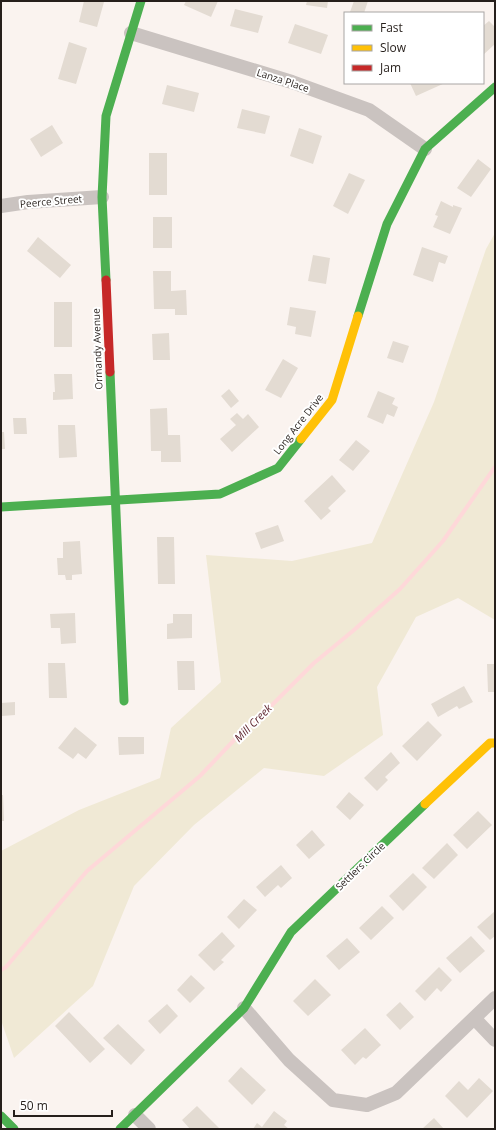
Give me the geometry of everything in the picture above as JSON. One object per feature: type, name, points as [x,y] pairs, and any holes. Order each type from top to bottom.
[{"type":"street","name":"Ormandy Avenue","points":[[124,701],[114,500],[102,197],[106,116],[141,1]]},
{"type":"street","name":"Lanza Place","points":[[131,33],[292,82],[369,110],[425,149]]},
{"type":"street","name":"Long Acre Drive","points":[[1,506],[220,494],[278,468],[332,400],[388,224],[425,149],[495,87]]},
{"type":"street","name":"Peerce Street","points":[[1,206],[28,202],[102,197]]},
{"type":"street","name":"Settlers Circle","points":[[120,1129],[244,1008],[291,932],[490,743],[495,743]]},
{"type":"street","points":[[244,1008],[289,1060],[333,1100],[367,1105],[396,1092],[495,998]]},
{"type":"street","points":[[474,1018],[495,1040]]},
{"type":"street","points":[[135,1115],[149,1129]]},
{"type":"street","points":[[1,1116],[14,1129]]},
{"type":"shaded area","points":[[495,233],[495,620],[458,598],[416,617],[377,687],[383,735],[324,776],[264,768],[194,825],[134,886],[93,986],[14,1058],[1,1020],[1,851],[79,810],[160,778],[171,728],[221,682],[206,555],[292,561],[372,543],[434,402],[486,249]]},
{"type":"building","points":[[84,1],[104,2],[97,27],[79,22]]},
{"type":"building","points":[[186,1],[218,1],[211,17],[184,5]]},
{"type":"building","points":[[307,1],[328,1],[327,8],[306,5]]},
{"type":"building","points":[[354,1],[368,1],[364,12],[350,12]]},
{"type":"building","points":[[235,9],[263,16],[258,33],[230,26]]},
{"type":"building","points":[[489,21],[495,27],[495,44],[484,54],[484,25]]},
{"type":"building","points":[[295,24],[328,35],[321,54],[288,43]]},
{"type":"building","points":[[69,42],[87,48],[76,84],[58,79]]},
{"type":"building","points":[[410,84],[443,84],[416,96]]},
{"type":"building","points":[[167,85],[199,93],[194,112],[162,104]]},
{"type":"building","points":[[242,109],[270,116],[265,134],[237,128]]},
{"type":"building","points":[[52,125],[63,143],[41,157],[30,139]]},
{"type":"building","points":[[299,128],[322,136],[313,164],[290,156]]},
{"type":"building","points":[[149,153],[167,153],[167,195],[149,195]]},
{"type":"building","points":[[478,159],[491,169],[471,197],[457,188]]},
{"type":"building","points":[[349,173],[365,180],[348,214],[333,206]]},
{"type":"building","points":[[441,201],[453,207],[453,205],[462,208],[450,234],[433,227],[438,216],[435,215]]},
{"type":"building","points":[[153,217],[172,217],[172,248],[153,248]]},
{"type":"building","points":[[38,237],[71,265],[60,278],[27,251]]},
{"type":"building","points":[[422,247],[448,256],[445,264],[439,262],[433,282],[413,275]]},
{"type":"building","points":[[313,255],[330,258],[326,284],[308,281]]},
{"type":"building","points":[[153,271],[171,271],[171,291],[186,290],[187,315],[175,315],[175,309],[154,309]]},
{"type":"building","points":[[54,302],[72,302],[72,347],[54,347]]},
{"type":"building","points":[[290,307],[316,311],[311,337],[295,334],[296,327],[287,325]]},
{"type":"building","points":[[169,333],[170,360],[153,360],[152,334]]},
{"type":"building","points":[[393,341],[409,346],[403,363],[387,358]]},
{"type":"building","points":[[283,359],[298,368],[281,398],[265,390]]},
{"type":"building","points":[[54,374],[72,374],[73,399],[53,400],[53,392],[55,392]]},
{"type":"building","points":[[229,389],[239,401],[231,408],[221,396]]},
{"type":"building","points":[[378,391],[395,398],[392,404],[398,407],[394,417],[387,414],[383,424],[367,417]]},
{"type":"building","points":[[167,408],[168,435],[180,435],[181,462],[161,462],[161,451],[151,451],[150,409]]},
{"type":"building","points":[[237,413],[243,419],[248,414],[259,427],[232,452],[220,439],[236,425],[230,419]]},
{"type":"building","points":[[13,418],[26,418],[27,434],[14,434]]},
{"type":"building","points":[[58,425],[75,425],[77,457],[59,458]]},
{"type":"building","points":[[1,432],[4,432],[5,449],[1,449]]},
{"type":"building","points":[[356,440],[370,451],[353,471],[339,460]]},
{"type":"building","points":[[332,475],[346,491],[328,508],[331,511],[321,520],[304,501]]},
{"type":"building","points":[[278,525],[284,541],[261,549],[255,533]]},
{"type":"building","points":[[157,537],[174,537],[175,584],[158,584]]},
{"type":"building","points":[[80,541],[82,574],[72,575],[72,580],[66,580],[65,575],[58,575],[57,558],[63,558],[63,542]]},
{"type":"building","points":[[75,613],[76,643],[61,644],[60,628],[51,628],[50,614]]},
{"type":"building","points":[[173,614],[192,614],[192,638],[167,639],[167,624],[173,623]]},
{"type":"building","points":[[177,661],[194,661],[195,690],[178,690]]},
{"type":"building","points":[[48,663],[65,663],[67,698],[49,698]]},
{"type":"building","points":[[487,664],[495,664],[495,692],[488,692]]},
{"type":"building","points":[[464,686],[473,702],[459,709],[457,706],[438,717],[431,704]]},
{"type":"building","points":[[15,702],[15,715],[2,716],[1,703]]},
{"type":"building","points":[[428,721],[442,735],[417,761],[402,746]]},
{"type":"building","points":[[75,727],[97,745],[86,759],[78,753],[73,759],[58,748]]},
{"type":"building","points":[[118,737],[144,737],[144,754],[119,755]]},
{"type":"building","points":[[391,752],[400,763],[385,777],[388,780],[377,791],[364,778]]},
{"type":"building","points":[[349,792],[364,805],[350,820],[336,807]]},
{"type":"building","points":[[1,795],[3,795],[4,821],[1,821]]},
{"type":"building","points":[[478,811],[492,825],[467,849],[453,835]]},
{"type":"building","points":[[312,830],[325,845],[309,859],[296,845]]},
{"type":"building","points":[[447,843],[458,855],[434,879],[422,868]]},
{"type":"building","points":[[281,865],[292,878],[281,888],[278,885],[265,897],[256,887]]},
{"type":"building","points":[[413,873],[427,887],[403,911],[389,896]]},
{"type":"building","points":[[244,899],[257,910],[239,929],[227,917]]},
{"type":"building","points":[[382,906],[394,918],[371,940],[359,928]]},
{"type":"building","points":[[495,911],[495,936],[490,940],[477,927]]},
{"type":"building","points":[[222,932],[235,946],[221,960],[224,962],[214,971],[198,955]]},
{"type":"building","points":[[471,936],[485,951],[460,973],[446,958]]},
{"type":"building","points":[[347,938],[360,952],[339,970],[326,956]]},
{"type":"building","points":[[439,967],[452,980],[441,992],[437,988],[425,1001],[415,991]]},
{"type":"building","points":[[191,975],[205,988],[190,1003],[177,990]]},
{"type":"building","points":[[315,979],[331,995],[308,1016],[293,1001]]},
{"type":"building","points":[[400,1002],[414,1017],[400,1030],[386,1015]]},
{"type":"building","points":[[167,1004],[178,1016],[160,1034],[148,1021]]},
{"type":"building","points":[[69,1012],[105,1049],[90,1063],[55,1026]]},
{"type":"building","points":[[118,1024],[145,1050],[131,1065],[103,1038]]},
{"type":"building","points":[[365,1028],[381,1045],[366,1059],[363,1057],[355,1065],[341,1050]]},
{"type":"building","points":[[241,1067],[266,1090],[252,1105],[228,1081]]},
{"type":"building","points":[[479,1078],[493,1091],[467,1118],[445,1096],[459,1081],[468,1090]]},
{"type":"building","points":[[197,1106],[220,1129],[190,1129],[182,1120]]},
{"type":"building","points":[[274,1111],[287,1121],[284,1125],[289,1129],[253,1129],[257,1123],[262,1127]]},
{"type":"building","points":[[434,1118],[444,1129],[422,1129]]},
{"type":"waterway","name":"Mill Creek","points":[[1,970],[6,967],[87,871],[200,776],[238,736],[256,721],[314,663],[400,589],[443,541],[495,467]]},
{"type":"traffic: fast","points":[[106,280],[102,197],[106,116],[141,1]]},
{"type":"traffic: fast","points":[[358,316],[387,224],[425,149],[495,87]]},
{"type":"traffic: fast","points":[[110,372],[124,701]]},
{"type":"traffic: fast","points":[[1,507],[220,494],[278,468],[301,439]]},
{"type":"traffic: fast","points":[[120,1129],[244,1008],[291,932],[425,804]]},
{"type":"traffic: fast","points":[[1,1116],[14,1129]]},
{"type":"traffic: slow","points":[[301,439],[332,400],[358,316]]},
{"type":"traffic: slow","points":[[425,804],[490,743],[495,743]]},
{"type":"traffic: jam","points":[[106,280],[110,372]]}]
